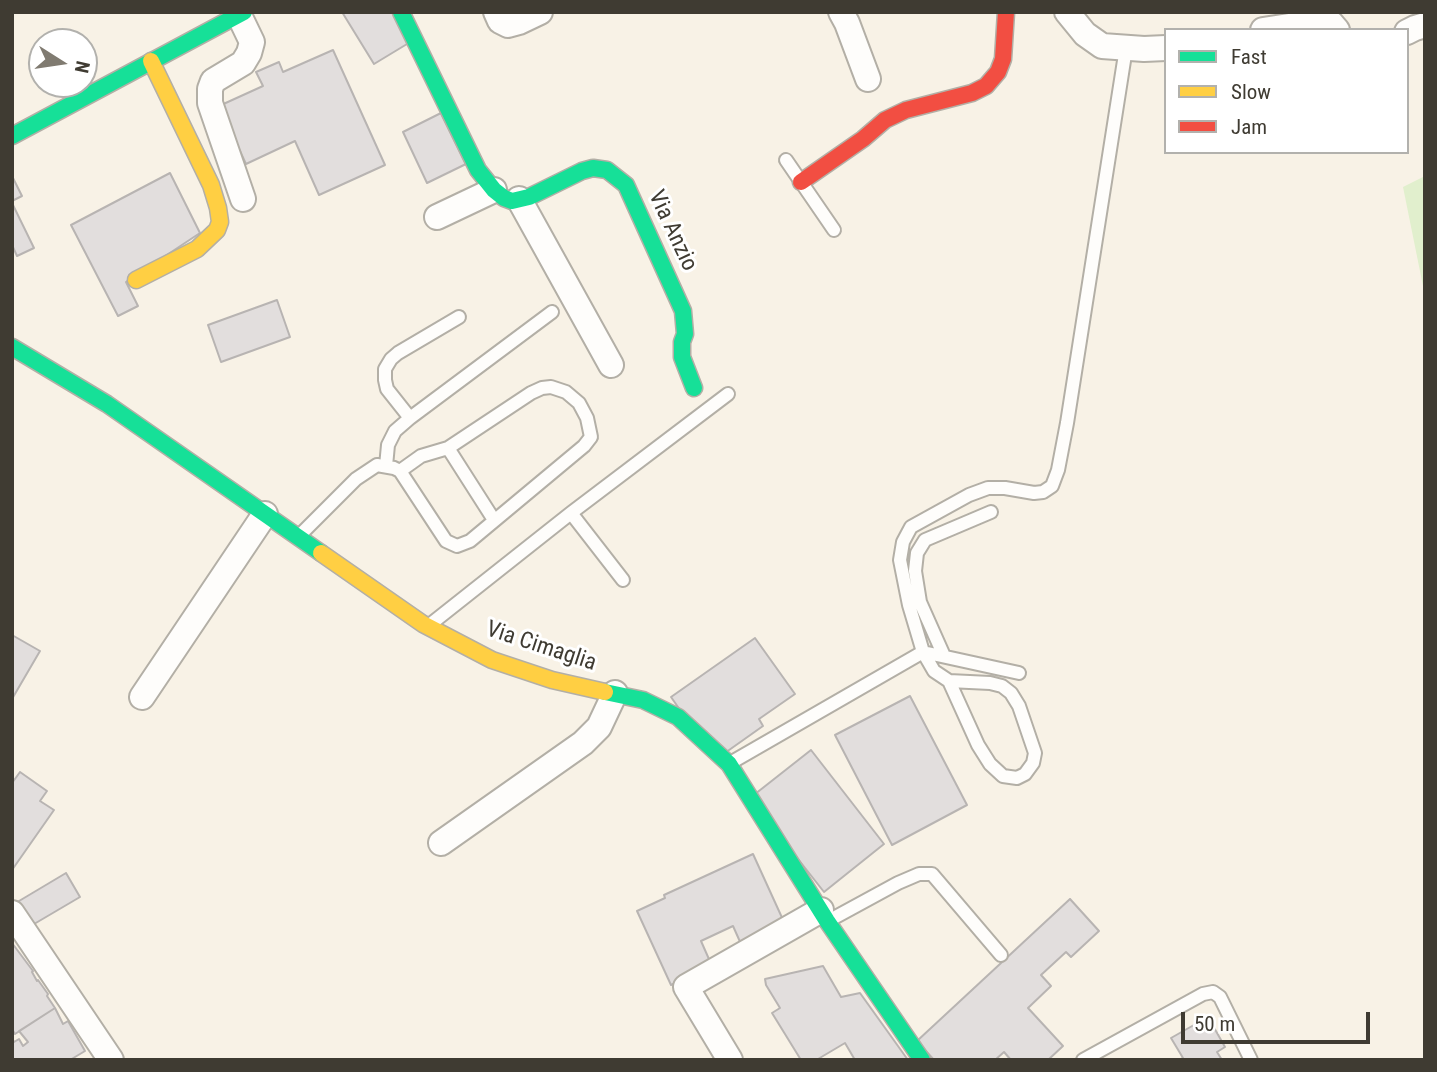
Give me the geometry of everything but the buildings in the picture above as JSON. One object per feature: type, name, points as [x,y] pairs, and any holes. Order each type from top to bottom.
[{"type":"street","points":[[401,12],[478,170],[504,198],[512,201],[519,199],[611,365]]},
{"type":"street","points":[[496,12],[500,21],[509,25],[540,12]]},
{"type":"street","points":[[841,12],[869,79]]},
{"type":"street","points":[[801,182],[863,139],[885,120],[906,110],[972,93],[986,86],[998,72],[1003,59],[1006,12]]},
{"type":"street","points":[[1067,12],[1085,34],[1101,46],[1164,48]]},
{"type":"street","points":[[12,135],[242,13],[252,42],[249,53],[243,63],[213,81],[210,103],[243,199]]},
{"type":"street","points":[[1277,28],[1326,21]]},
{"type":"street","points":[[136,279],[197,249],[217,230],[220,222],[211,186],[151,61]]},
{"type":"street","name":"Via Anzio","points":[[519,199],[593,168],[607,170],[626,185],[683,311],[685,334],[682,357],[694,388]]},
{"type":"street","points":[[437,217],[494,190]]},
{"type":"street","name":"Via Cimaglia","points":[[12,346],[107,404],[428,626],[492,660],[552,680],[643,700],[678,717],[729,764],[824,916],[922,1060]]},
{"type":"street","points":[[142,697],[265,514]]},
{"type":"street","points":[[441,843],[583,743],[598,727],[615,694]]},
{"type":"street","points":[[12,913],[111,1060]]},
{"type":"street","points":[[730,1060],[686,987],[824,916]]},
{"type":"lane","points":[[949,681],[978,745],[990,764],[1003,776],[1017,778],[1026,774],[1033,763],[1035,753],[1011,693],[1002,686],[990,683],[949,681],[934,671],[923,652],[909,605],[900,560],[903,542],[911,527],[969,495],[988,488],[1034,493],[1043,492],[1052,486],[1058,470],[1126,48]]},
{"type":"lane","points":[[786,160],[834,230]]},
{"type":"lane","points":[[386,466],[388,445],[395,431],[552,312]]},
{"type":"lane","points":[[410,418],[387,389],[385,369],[398,353],[459,317]]},
{"type":"lane","points":[[298,537],[356,479],[377,465],[400,471],[441,536],[450,544],[462,545],[584,446],[591,437],[590,428],[579,403],[566,392],[551,387],[542,388],[448,448],[421,456],[400,471]]},
{"type":"lane","points":[[428,626],[570,513],[728,394]]},
{"type":"lane","points":[[448,448],[494,520]]},
{"type":"lane","points":[[944,656],[920,602],[915,571],[917,552],[925,540],[990,512]]},
{"type":"lane","points":[[570,513],[623,580]]},
{"type":"lane","points":[[729,764],[923,652],[1019,673]]},
{"type":"lane","points":[[824,916],[919,874],[932,874],[1001,955]]},
{"type":"lane","points":[[1083,1060],[1203,994],[1213,992],[1220,997],[1251,1060]]},
{"type":"green space","points":[[1425,176],[1425,296],[1403,187]]},
{"type":"traffic: fast","points":[[12,136],[244,12]]},
{"type":"traffic: fast","points":[[401,12],[478,170],[504,198],[512,201],[529,197],[593,168],[607,170],[626,185],[683,311],[685,334],[682,357],[694,388]]},
{"type":"traffic: fast","points":[[12,347],[107,404],[321,553]]},
{"type":"traffic: fast","points":[[605,692],[643,700],[678,717],[729,764],[827,921],[922,1060]]},
{"type":"traffic: slow","points":[[136,280],[197,249],[217,230],[220,222],[211,185],[151,61]]},
{"type":"traffic: slow","points":[[321,553],[423,624],[492,660],[552,680],[605,692]]},
{"type":"traffic: jam","points":[[801,182],[863,139],[885,120],[906,110],[972,93],[986,86],[998,72],[1003,59],[1006,12]]}]
